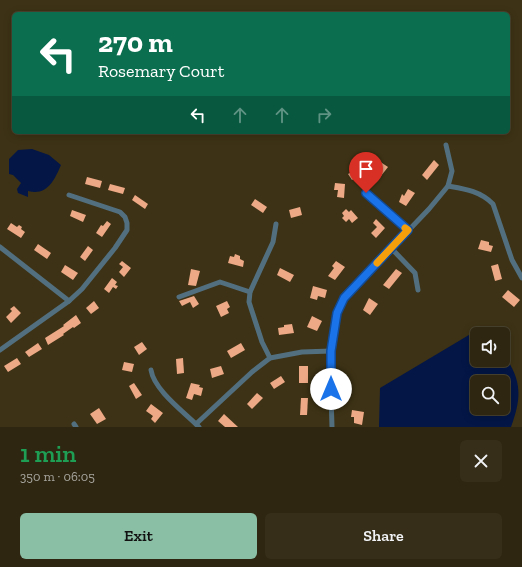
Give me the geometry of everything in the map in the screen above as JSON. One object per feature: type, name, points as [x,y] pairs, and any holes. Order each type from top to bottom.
[{"type":"street","points":[[332,427],[331,351],[337,313],[344,298],[429,209],[448,186],[452,171],[446,145]]},
{"type":"street","points":[[448,186],[477,192],[493,204],[512,260],[522,278]]},
{"type":"street","points":[[366,193],[408,230]]},
{"type":"street","points":[[0,350],[69,302],[115,248],[127,230],[127,222],[125,217],[120,212],[69,195]]},
{"type":"street","points":[[270,358],[262,342],[249,302],[250,292],[273,242],[276,224]]},
{"type":"street","points":[[0,247],[69,302]]},
{"type":"street","points":[[391,248],[415,273],[418,290]]},
{"type":"street","points":[[179,297],[220,282],[250,292]]},
{"type":"street","points":[[151,370],[152,379],[197,426],[252,372],[270,358],[302,352],[331,351]]},
{"type":"water","points":[[32,149],[49,155],[61,165],[56,177],[49,186],[40,191],[28,191],[28,197],[18,193],[17,189],[21,183],[13,175],[9,174],[9,159],[18,150]]},
{"type":"water","points":[[470,334],[470,367],[510,367],[510,365],[514,372],[517,381],[518,397],[515,416],[511,427],[379,427],[380,388]]},
{"type":"building","points":[[434,160],[439,165],[427,180],[422,175]]},
{"type":"building","points":[[379,161],[388,167],[381,176],[373,170]]},
{"type":"building","points":[[361,167],[364,172],[352,180],[348,174]]},
{"type":"building","points":[[87,177],[102,181],[100,188],[85,184]]},
{"type":"building","points":[[335,183],[345,184],[344,198],[337,197],[338,190],[334,190]]},
{"type":"building","points":[[110,184],[125,188],[123,194],[108,190]]},
{"type":"building","points":[[408,189],[415,193],[406,206],[399,202],[402,194],[404,196]]},
{"type":"building","points":[[135,195],[148,204],[145,209],[132,200]]},
{"type":"building","points":[[255,199],[267,207],[263,213],[251,205]]},
{"type":"building","points":[[300,207],[302,215],[291,218],[289,210]]},
{"type":"building","points":[[346,209],[349,212],[351,210],[358,218],[352,223],[349,219],[346,222],[342,218],[344,216],[342,213]]},
{"type":"building","points":[[72,210],[86,215],[83,222],[70,216]]},
{"type":"building","points":[[376,219],[385,228],[376,238],[371,233],[377,227],[373,223]]},
{"type":"building","points":[[107,221],[111,224],[102,237],[96,233],[101,225],[103,226]]},
{"type":"building","points":[[11,223],[17,227],[19,225],[22,227],[21,229],[25,232],[21,238],[7,229]]},
{"type":"building","points":[[481,240],[489,242],[489,245],[493,246],[491,252],[478,249]]},
{"type":"building","points":[[38,244],[51,253],[47,259],[34,250]]},
{"type":"building","points":[[88,246],[93,250],[85,261],[80,257]]},
{"type":"building","points":[[235,254],[240,256],[240,259],[244,261],[243,267],[228,263],[230,256],[234,257]]},
{"type":"building","points":[[122,261],[131,268],[124,277],[119,272],[123,267],[119,264]]},
{"type":"building","points":[[336,261],[345,267],[335,280],[328,276],[334,268],[332,266]]},
{"type":"building","points":[[498,264],[502,279],[495,281],[491,266]]},
{"type":"building","points":[[65,265],[78,273],[73,280],[61,272]]},
{"type":"building","points":[[280,268],[294,275],[290,282],[277,275]]},
{"type":"building","points":[[191,269],[200,271],[196,286],[188,285]]},
{"type":"building","points":[[396,269],[402,273],[389,289],[383,285]]},
{"type":"building","points":[[112,278],[117,282],[115,285],[118,286],[116,289],[113,287],[109,293],[104,289]]},
{"type":"building","points":[[313,286],[327,290],[325,298],[318,296],[317,300],[310,298]]},
{"type":"building","points":[[508,290],[520,300],[514,307],[502,297]]},
{"type":"building","points":[[194,296],[199,304],[193,308],[190,302],[182,306],[179,301]]},
{"type":"building","points":[[369,298],[378,304],[370,315],[363,310]]},
{"type":"building","points":[[94,301],[99,308],[91,314],[86,308]]},
{"type":"building","points":[[227,301],[230,307],[227,309],[229,313],[221,317],[216,306]]},
{"type":"building","points":[[14,306],[21,313],[11,323],[6,317],[12,311],[10,309]]},
{"type":"building","points":[[76,315],[81,323],[48,345],[45,338],[64,326],[63,325]]},
{"type":"building","points":[[312,316],[322,321],[317,331],[307,327]]},
{"type":"building","points":[[292,324],[294,333],[279,335],[278,328],[284,327],[284,325]]},
{"type":"building","points":[[142,342],[147,349],[139,355],[134,347]]},
{"type":"building","points":[[38,343],[42,349],[29,357],[25,352]]},
{"type":"building","points":[[241,343],[245,350],[231,358],[227,351]]},
{"type":"building","points":[[17,358],[21,364],[8,372],[4,366]]},
{"type":"building","points":[[183,358],[184,373],[177,374],[176,359]]},
{"type":"building","points":[[124,362],[134,364],[132,372],[122,370]]},
{"type":"building","points":[[221,366],[224,374],[212,378],[210,369]]},
{"type":"building","points":[[299,366],[308,366],[308,383],[299,383]]},
{"type":"building","points":[[281,376],[285,382],[274,389],[270,383]]},
{"type":"building","points":[[134,383],[142,395],[136,399],[129,386]]},
{"type":"building","points":[[191,383],[200,385],[199,387],[203,388],[201,396],[194,394],[192,400],[186,398]]},
{"type":"building","points":[[257,393],[263,398],[252,409],[247,404]]},
{"type":"building","points":[[301,398],[308,398],[307,415],[300,415]]},
{"type":"building","points":[[151,404],[163,413],[155,423],[151,419],[153,416],[146,411]]},
{"type":"building","points":[[99,408],[106,419],[97,424],[90,414]]},
{"type":"building","points":[[352,410],[364,412],[362,425],[354,423],[354,417],[351,417]]},
{"type":"building","points":[[224,414],[238,427],[225,427],[218,421]]},
{"type":"slow traffic","points":[[377,263],[408,230],[405,228]]},
{"type":"route","points":[[331,389],[331,351],[337,313],[344,298],[408,230],[366,193]]}]
